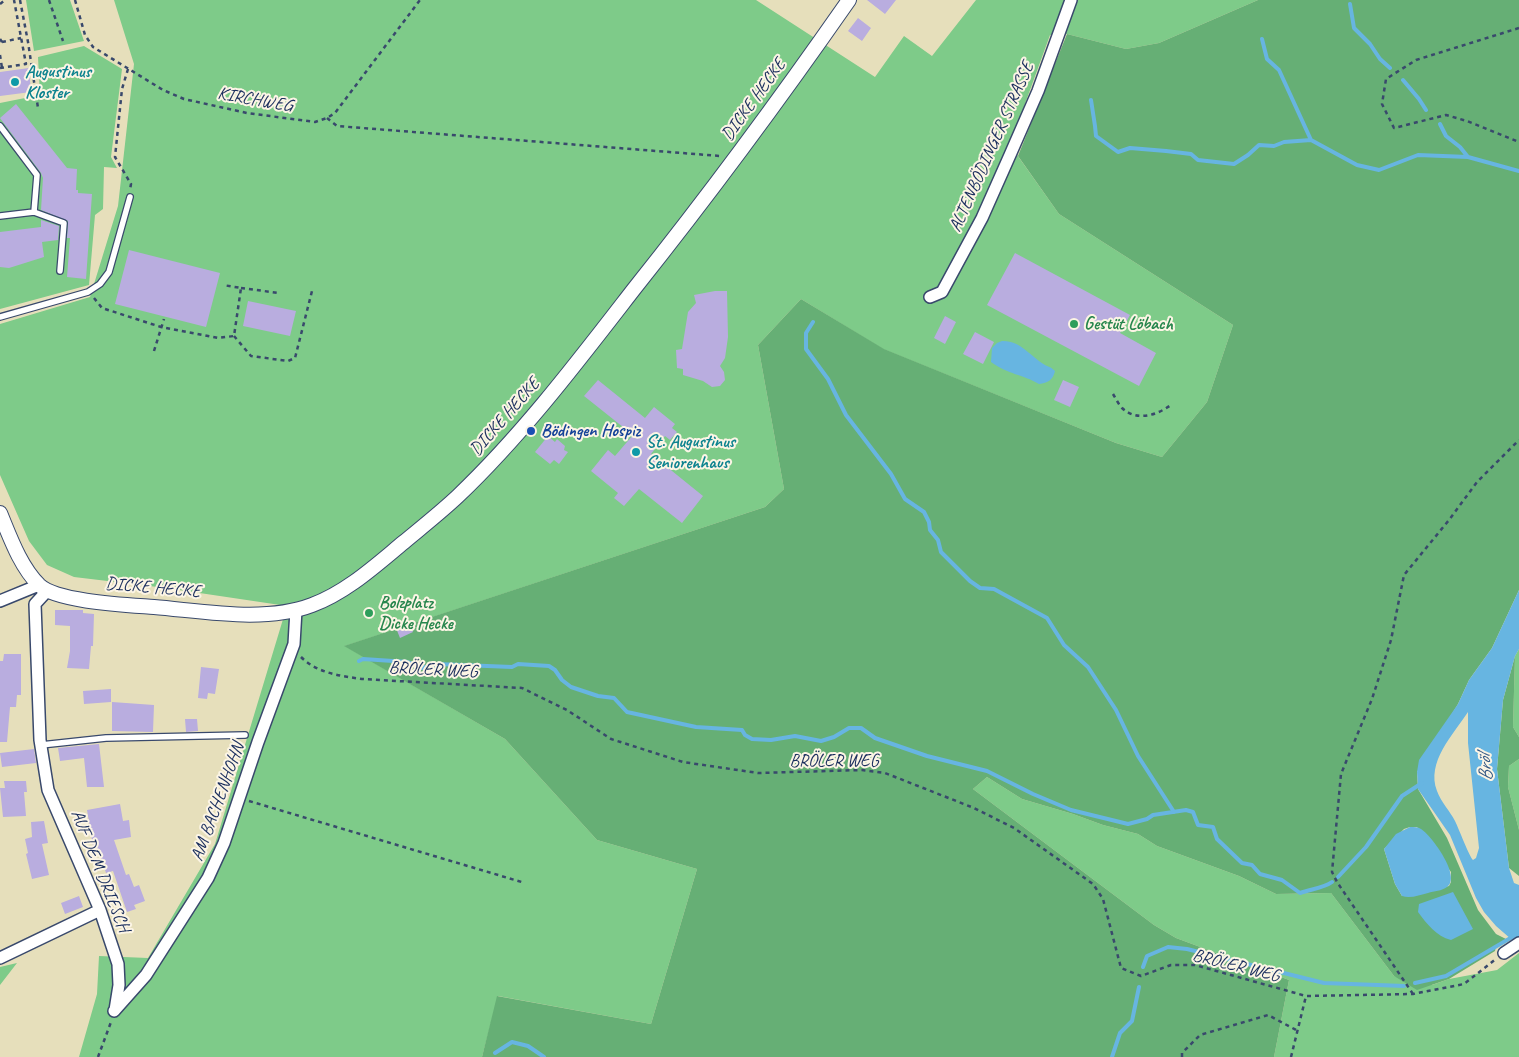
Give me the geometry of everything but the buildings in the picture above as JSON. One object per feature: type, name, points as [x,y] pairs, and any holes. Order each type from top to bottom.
[{"type":"street","name":"DICKE HECKE","points":[[43,588],[74,598],[130,606],[277,614],[314,604],[334,594],[364,574],[457,498],[483,471],[559,383],[738,156],[849,0]]},
{"type":"street","name":"ALTENBÖDINGER STRASSE","points":[[930,297],[942,292],[982,218],[1038,91],[1072,0]]},
{"type":"street","points":[[0,513],[28,571],[43,588],[0,601]]},
{"type":"street","name":"AUF DEM DRIESCH","points":[[43,588],[35,604],[41,744],[48,790],[100,910],[118,964],[119,985],[114,1011]]},
{"type":"street","name":"AM BACHENHOHN","points":[[114,1011],[146,975],[208,878],[224,843],[294,644],[296,610]]},
{"type":"street","points":[[0,958],[100,910]]},
{"type":"street","points":[[1504,953],[1519,943]]},
{"type":"lane","points":[[0,126],[37,175],[34,212]]},
{"type":"lane","points":[[0,317],[88,292],[100,284],[109,272],[130,197]]},
{"type":"lane","points":[[0,216],[34,212],[64,223],[60,271]]},
{"type":"lane","points":[[41,744],[106,738],[245,735]]},
{"type":"path","points":[[0,4],[5,0]]},
{"type":"path","points":[[14,0],[26,64]]},
{"type":"path","points":[[20,0],[38,108]]},
{"type":"path","points":[[49,0],[63,41]]},
{"type":"path","name":"KIRCHWEG","points":[[75,0],[86,35],[93,47],[163,90],[184,99],[257,114],[315,122],[327,118]]},
{"type":"path","points":[[420,0],[335,113],[327,118],[337,126],[738,156]]},
{"type":"path","points":[[1519,28],[1416,60],[1386,79],[1382,104],[1394,128],[1446,115],[1467,121],[1519,142]]},
{"type":"path","points":[[1,42],[21,38]]},
{"type":"path","points":[[0,54],[1,68],[31,63]]},
{"type":"path","points":[[128,68],[122,89],[115,157],[131,184],[130,197]]},
{"type":"path","points":[[224,285],[279,293]]},
{"type":"path","points":[[234,336],[241,288]]},
{"type":"path","points":[[234,336],[252,356],[288,361],[295,358],[312,291]]},
{"type":"path","points":[[88,292],[102,308],[161,327],[218,338],[234,336]]},
{"type":"path","points":[[154,351],[164,319]]},
{"type":"path","points":[[1113,394],[1122,408],[1134,416],[1155,414],[1171,404]]},
{"type":"path","points":[[1414,994],[1332,872],[1341,774],[1372,699],[1391,640],[1404,576],[1477,482],[1519,440]]},
{"type":"path","name":"BRÖLER WEG","points":[[294,644],[302,658],[320,670],[340,676],[362,679],[522,688],[567,710],[611,739],[682,762],[758,773],[862,770],[885,773],[974,808],[1014,828],[1093,884],[1103,899],[1121,968],[1141,976],[1172,965],[1195,965],[1306,996]]},
{"type":"path","points":[[240,798],[525,883]]},
{"type":"path","points":[[1291,1057],[1306,996],[1414,994],[1464,984],[1504,953]]},
{"type":"path","points":[[98,1057],[114,1011]]},
{"type":"path","points":[[1182,1057],[1182,1053],[1200,1035],[1268,1015],[1298,1031]]},
{"type":"green space","points":[[26,0],[70,0],[84,41],[34,51]]},
{"type":"green space","points":[[114,0],[756,0],[875,77],[904,36],[932,56],[976,0],[1258,0],[1159,43],[1126,49],[1067,34],[1050,35],[1010,145],[1059,214],[1233,325],[1207,402],[1162,457],[1116,443],[883,349],[801,299],[758,345],[784,489],[765,507],[345,646],[505,739],[597,840],[697,869],[651,1024],[498,996],[482,1057],[79,1057],[97,994],[99,956],[148,958],[215,844],[287,606],[166,588],[74,577],[47,565],[29,541],[0,475],[0,324],[90,297],[118,206],[134,64]]},
{"type":"green space","points":[[1258,0],[1519,0],[1519,590],[1492,648],[1469,680],[1458,704],[1417,772],[1418,789],[1447,838],[1478,910],[1496,934],[1506,939],[1496,946],[1495,951],[1449,979],[1417,990],[1394,976],[1331,893],[1276,894],[1239,876],[1157,846],[1138,834],[1022,799],[987,777],[973,789],[1154,925],[1176,938],[1289,980],[1274,1057],[482,1057],[497,996],[651,1024],[697,869],[597,840],[505,739],[344,646],[765,507],[784,489],[758,345],[801,299],[884,349],[1116,443],[1162,457],[1207,402],[1233,325],[1059,214],[1018,156],[1067,34],[1126,49],[1159,43]],"holes":[[[1417,827],[1451,872],[1451,882],[1449,886],[1402,896],[1395,884],[1384,849],[1404,829]]]},
{"type":"green space","points":[[84,46],[122,69],[111,157],[117,168],[104,167],[103,209],[95,215],[89,285],[0,309],[0,103],[40,95],[38,57]]},
{"type":"green space","points":[[1519,649],[1519,737],[1513,727],[1515,656]]},
{"type":"green space","points":[[1515,656],[1513,727],[1519,737],[1519,759],[1509,766],[1508,787],[1519,830],[1519,876],[1509,868],[1497,769],[1503,700]]},
{"type":"green space","points":[[1519,759],[1519,830],[1508,787],[1509,766]]},
{"type":"green space","points":[[987,777],[1022,799],[1138,834],[1157,846],[1239,876],[1276,894],[1331,893],[1394,976],[1432,985],[1449,979],[1497,970],[1519,953],[1519,1057],[1274,1057],[1289,980],[1176,938],[1154,925],[973,789]]},
{"type":"green space","points":[[17,963],[0,985],[0,967]]},
{"type":"water","points":[[1002,341],[1008,341],[1020,346],[1055,371],[1051,379],[1039,384],[1004,370],[991,362],[992,348]]},
{"type":"water","name":"Bröl","points":[[1519,590],[1519,649],[1515,656],[1503,700],[1497,769],[1509,868],[1514,883],[1519,885],[1519,946],[1496,926],[1484,912],[1476,898],[1450,835],[1418,789],[1417,772],[1419,760],[1458,704],[1469,680],[1492,648]],"holes":[[[1468,712],[1468,743],[1479,848],[1476,858],[1473,860],[1455,821],[1437,791],[1435,780],[1438,759]]]},
{"type":"water","points":[[1410,827],[1419,828],[1426,833],[1444,857],[1451,875],[1451,882],[1447,887],[1415,896],[1402,896],[1395,884],[1384,849],[1396,834]]},
{"type":"water","points":[[1453,892],[1473,929],[1451,940],[1436,933],[1418,912],[1419,904]]},
{"type":"waterway","points":[[1350,4],[1354,28],[1390,68]]},
{"type":"waterway","points":[[1262,39],[1267,59],[1279,70],[1311,140]]},
{"type":"waterway","points":[[1403,80],[1426,110]]},
{"type":"waterway","points":[[1091,100],[1096,136],[1118,152],[1130,148],[1166,151],[1191,154],[1198,160],[1234,164],[1259,145],[1274,146],[1284,142],[1311,140],[1357,165],[1379,170],[1418,155],[1468,157],[1519,171]]},
{"type":"waterway","points":[[1440,124],[1446,136],[1460,147],[1468,157]]},
{"type":"waterway","points":[[813,322],[806,333],[806,349],[828,379],[846,415],[891,474],[905,499],[924,512],[929,522],[930,530],[938,540],[941,552],[970,581],[980,588],[994,589],[1047,618],[1064,645],[1088,667],[1116,710],[1138,756],[1174,812]]},
{"type":"waterway","points":[[359,661],[363,659],[408,662],[422,668],[437,664],[512,667],[518,664],[549,666],[571,687],[598,696],[614,698],[627,712],[696,727],[742,730],[745,735],[752,739],[771,740],[795,736],[821,741],[834,737],[849,728],[861,728],[875,738],[927,756],[987,771],[1071,810],[1128,824],[1147,819],[1153,815],[1186,810],[1193,812],[1198,825],[1213,827],[1217,839],[1242,863],[1252,865],[1260,874],[1282,880],[1300,893],[1332,882]]},
{"type":"waterway","points":[[1338,877],[1366,847],[1402,796],[1422,783]]},
{"type":"waterway","points":[[1415,983],[1446,976],[1519,933]]},
{"type":"waterway","points":[[1143,967],[1147,956],[1168,947],[1187,949],[1324,983],[1404,986]]},
{"type":"waterway","points":[[1112,1057],[1120,1033],[1132,1021],[1139,987]]},
{"type":"waterway","points":[[495,1053],[512,1042],[528,1046],[544,1057]]},
{"type":"place","name":"Augustinus Kloster","points":[[15,82]]},
{"type":"place","name":"Gestüt Löbach","points":[[1074,324]]},
{"type":"place","name":"Bödingen Hospiz","points":[[531,431]]},
{"type":"place","name":"St. Augustinus Seniorenhaus","points":[[636,452]]},
{"type":"place","name":"Bolzplatz Dicke Hecke","points":[[369,613]]}]
